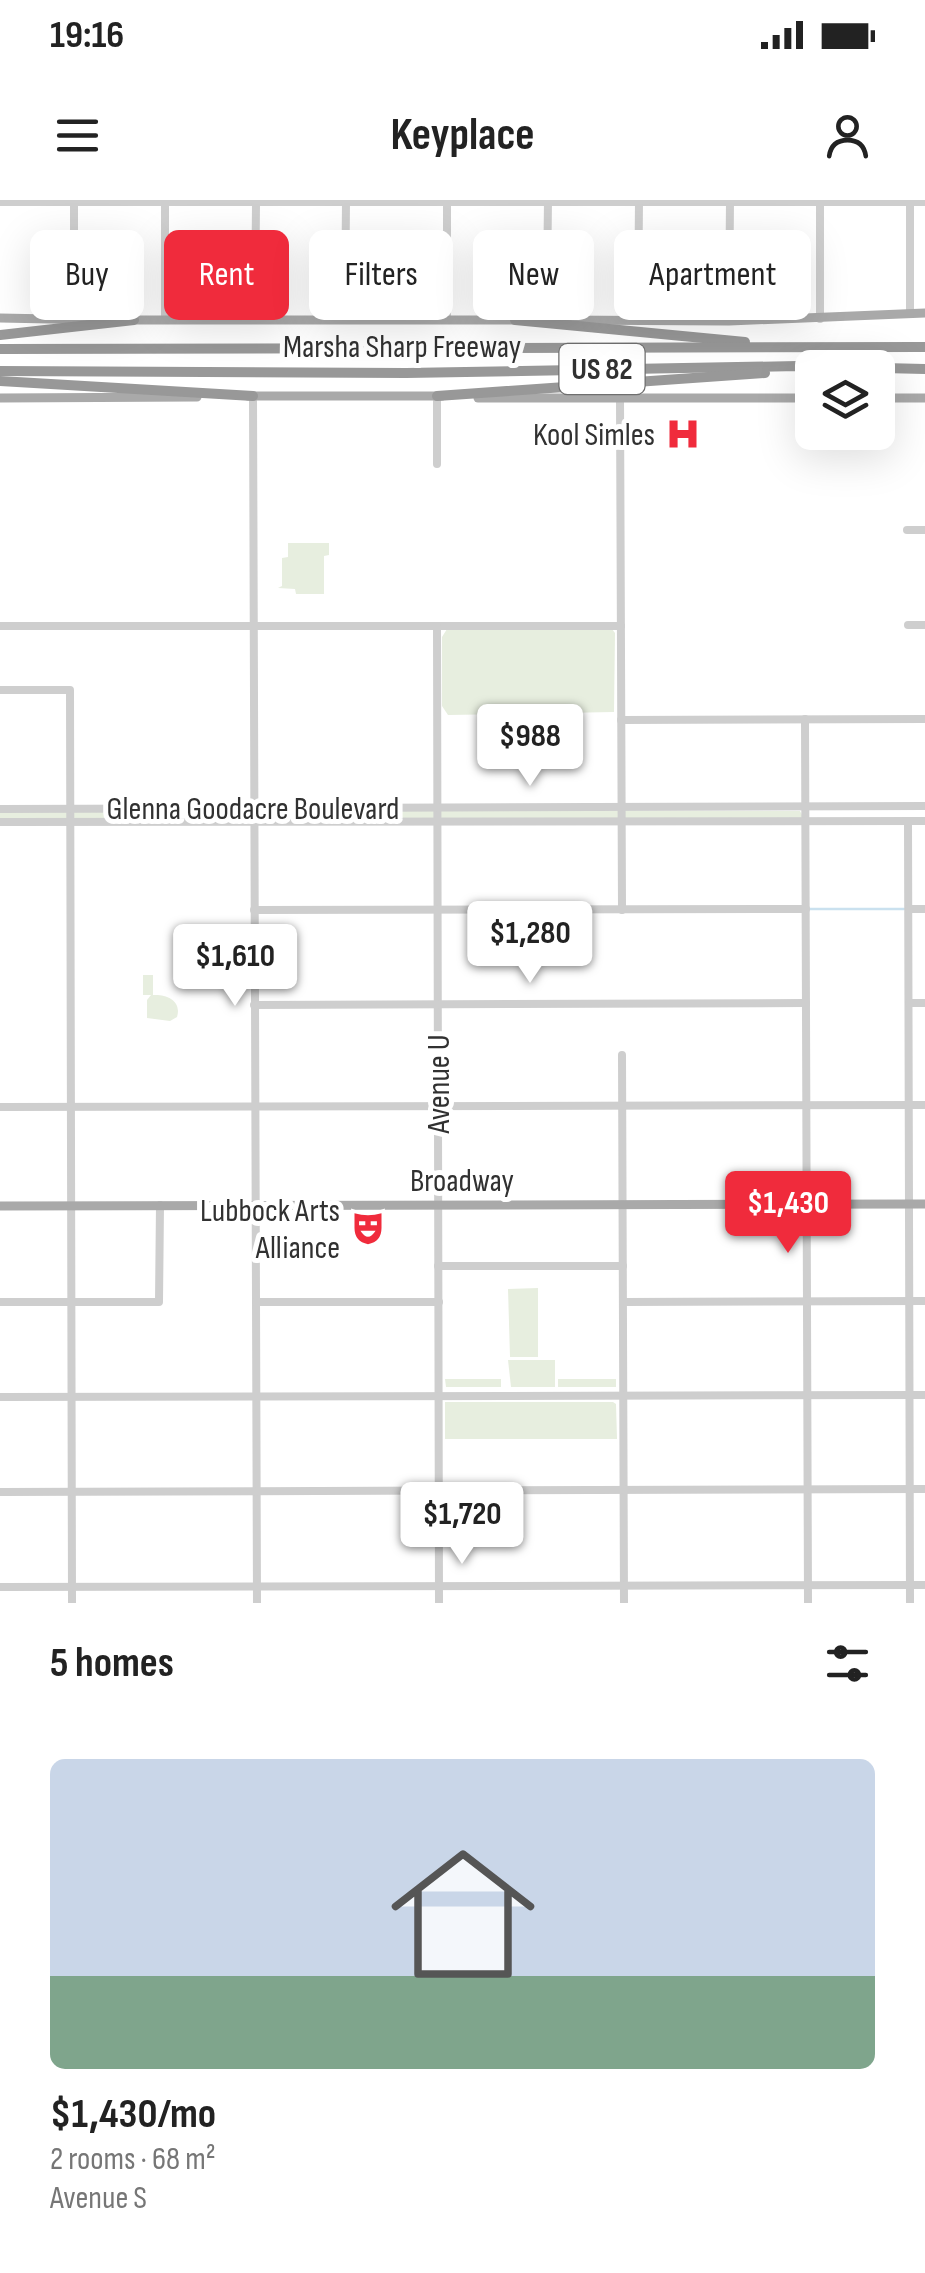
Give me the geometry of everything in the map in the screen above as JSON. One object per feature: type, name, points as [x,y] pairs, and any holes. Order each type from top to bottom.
[{"type":"highway","points":[[0,336],[134,320]]},
{"type":"highway","points":[[515,320],[806,348]]},
{"type":"highway","name":"Marsha Sharp Freeway","points":[[0,349],[925,346]]},
{"type":"highway","name":"Marsha Sharp Freeway","points":[[0,371],[406,372],[795,366]]},
{"type":"highway","points":[[437,396],[780,372],[795,367]]},
{"type":"highway","name":"Marsha Sharp Freeway","points":[[895,368],[922,369]]},
{"type":"highway","points":[[0,382],[253,396]]},
{"type":"main road","name":"Marsha Sharp Freeway","points":[[638,320],[820,319],[925,313]]},
{"type":"main road","name":"Marsha Sharp Freeway","points":[[0,318],[30,318]]},
{"type":"main road","name":"Marsha Sharp Freeway","points":[[0,398],[795,398]]},
{"type":"main road","points":[[895,398],[925,398]]},
{"type":"main road","name":"Broadway","points":[[0,1206],[925,1204]]},
{"type":"street","points":[[165,201],[165,230]]},
{"type":"street","points":[[346,201],[346,230]]},
{"type":"street","points":[[447,201],[447,230]]},
{"type":"street","points":[[548,201],[548,230]]},
{"type":"street","points":[[639,201],[639,230]]},
{"type":"street","points":[[728,321],[730,201]]},
{"type":"street","points":[[820,201],[820,319]]},
{"type":"street","points":[[910,201],[910,314]]},
{"type":"street","points":[[0,202],[925,202]]},
{"type":"street","points":[[74,202],[74,230]]},
{"type":"street","points":[[256,202],[256,230]]},
{"type":"street","points":[[253,396],[257,1603]]},
{"type":"street","points":[[437,396],[437,464]]},
{"type":"street","points":[[620,398],[622,910]]},
{"type":"street","points":[[907,530],[925,530]]},
{"type":"street","points":[[908,625],[925,625]]},
{"type":"street","points":[[0,626],[621,626]]},
{"type":"street","name":"Avenue U","points":[[438,626],[439,1603]]},
{"type":"street","points":[[0,690],[70,690],[72,1603]]},
{"type":"street","points":[[805,719],[808,1603]]},
{"type":"street","points":[[621,720],[925,719]]},
{"type":"street","points":[[908,806],[910,1603]]},
{"type":"street","name":"Glenna Goodacre Boulevard","points":[[0,809],[925,806]]},
{"type":"street","name":"Glenna Goodacre Boulevard","points":[[0,822],[925,821]]},
{"type":"street","points":[[254,910],[806,909]]},
{"type":"street","points":[[909,909],[925,909]]},
{"type":"street","points":[[909,1004],[925,1003]]},
{"type":"street","points":[[254,1006],[806,1004]]},
{"type":"street","points":[[622,1055],[624,1603]]},
{"type":"street","points":[[0,1107],[925,1105]]},
{"type":"street","points":[[0,1302],[159,1302],[160,1206]]},
{"type":"street","points":[[438,1266],[622,1266]]},
{"type":"street","points":[[623,1302],[925,1301]]},
{"type":"street","points":[[256,1302],[438,1302]]},
{"type":"street","points":[[0,1397],[925,1395]]},
{"type":"street","points":[[0,1492],[925,1489]]},
{"type":"street","points":[[0,1587],[925,1585]]},
{"type":"green space","points":[[288,543],[329,543],[329,555],[324,556],[324,594],[296,594],[295,589],[278,588],[282,586],[282,558],[288,557]]},
{"type":"green space","points":[[447,629],[612,629],[614,712],[448,715],[442,706],[442,637]]},
{"type":"green space","points":[[0,811],[800,811],[803,817],[0,819]]},
{"type":"green space","points":[[143,975],[153,975],[153,995],[172,1000],[177,1017],[170,1021],[147,1018],[147,1000],[151,995],[143,995]]},
{"type":"green space","points":[[538,1288],[538,1357],[510,1357],[508,1289]]},
{"type":"green space","points":[[508,1360],[555,1360],[555,1387],[511,1387]]},
{"type":"green space","points":[[445,1379],[501,1379],[501,1387],[446,1387]]},
{"type":"green space","points":[[558,1379],[616,1379],[616,1387],[558,1387]]},
{"type":"green space","points":[[445,1402],[613,1402],[617,1439],[445,1439]]},
{"type":"waterway","points":[[807,909],[904,909]]},
{"type":"place","name":"Kool Simles","points":[[683,434]]},
{"type":"place","name":"Lubbock Arts Alliance","points":[[368,1228]]}]
